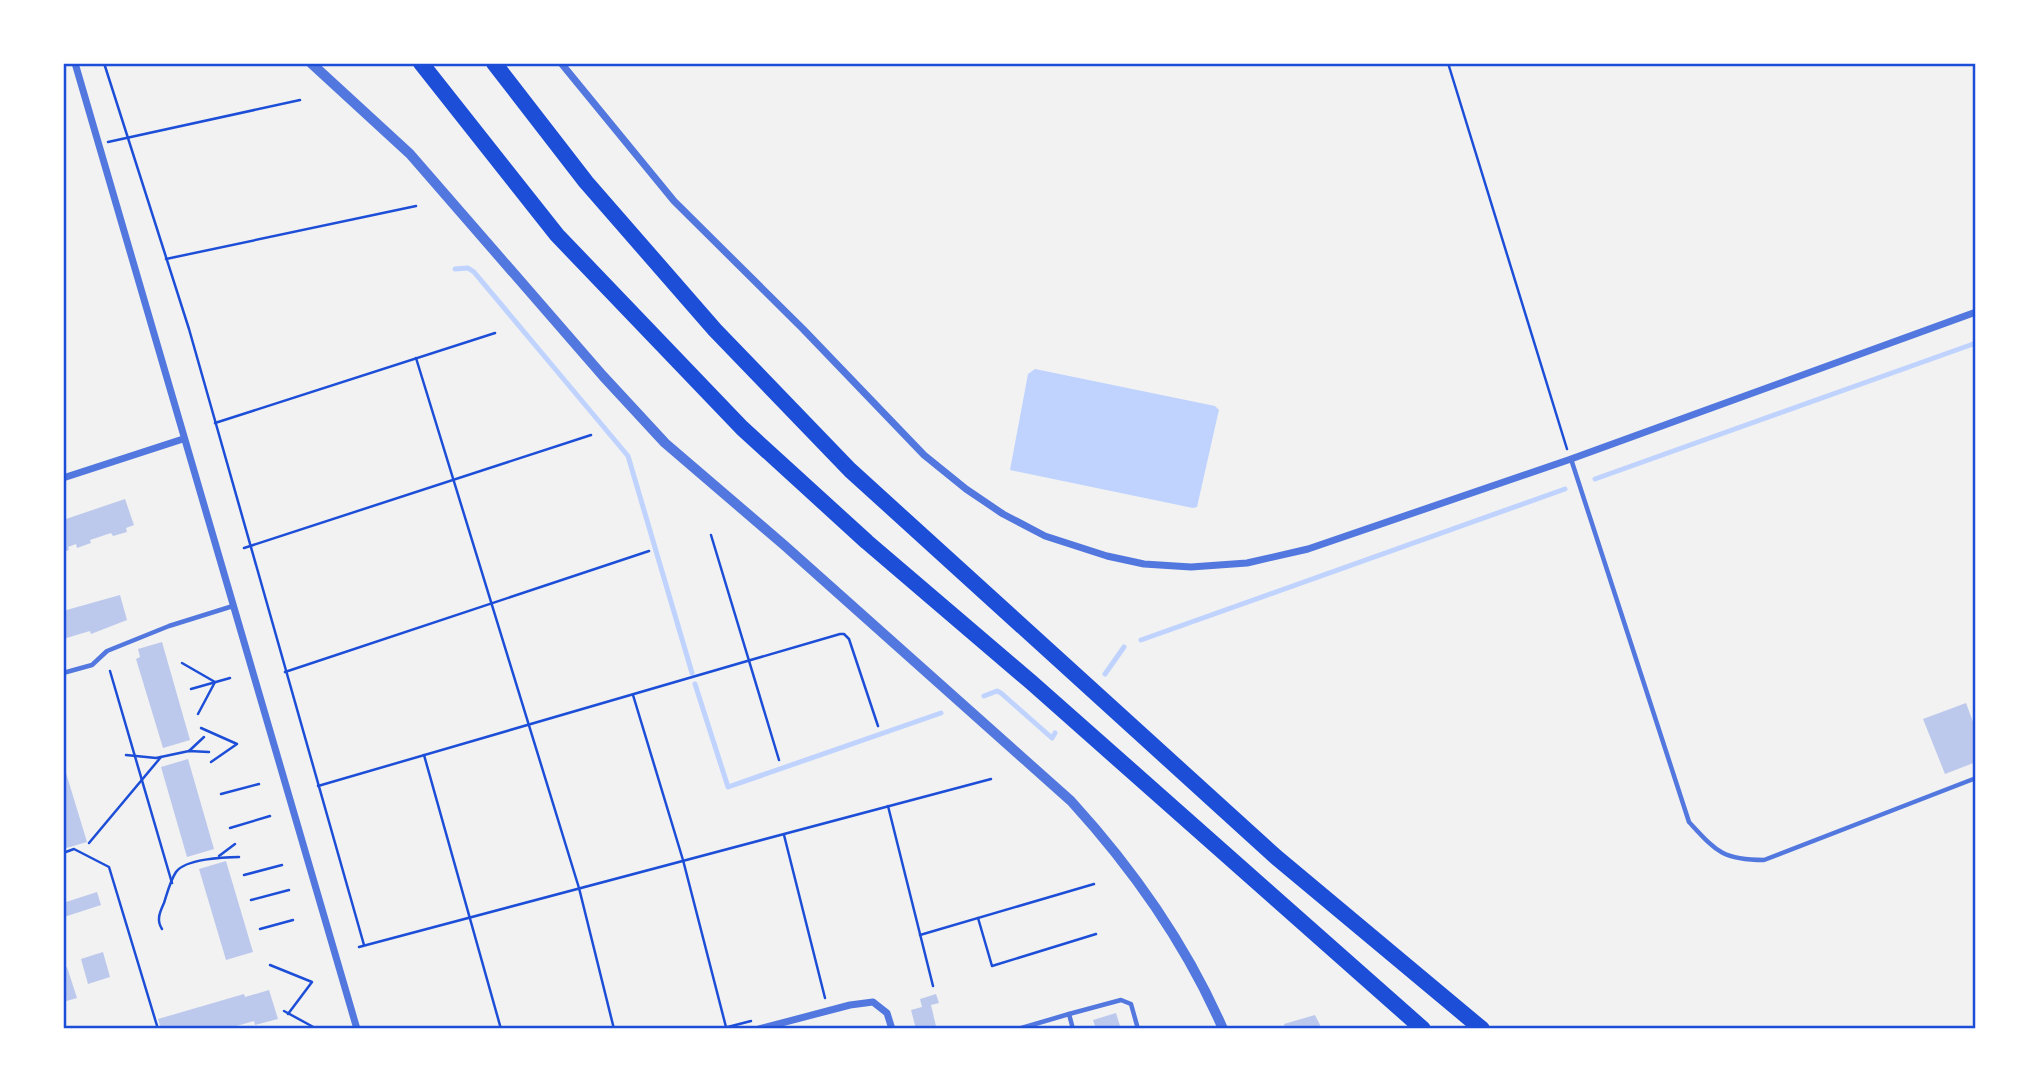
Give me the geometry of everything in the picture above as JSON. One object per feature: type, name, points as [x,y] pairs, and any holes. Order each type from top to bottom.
[{"type":"highway","points":[[421,63],[557,235],[742,428],[857,533],[1020,673],[1423,1029]]},
{"type":"highway","points":[[494,63],[586,182],[706,320],[850,470],[1276,857],[1482,1029]]},
{"type":"street","points":[[75,63],[357,1029]]},
{"type":"street","points":[[311,63],[410,154],[603,376],[665,443],[784,545],[1071,801],[1111,846],[1162,914],[1199,977],[1223,1029]]},
{"type":"street","points":[[561,63],[674,201],[803,329],[924,455],[966,489],[1003,514],[1045,536],[1107,556],[1144,564],[1191,567],[1247,564],[1308,549],[1570,459],[1976,312]]},
{"type":"street","points":[[63,478],[183,439]]},
{"type":"street","points":[[759,1029],[850,1005],[873,1002],[887,1013],[892,1029]]},
{"type":"lane","points":[[1570,459],[1689,822],[1715,850],[1740,860],[1764,860],[1976,778]]},
{"type":"lane","points":[[63,673],[92,665],[107,652],[169,626],[233,606]]},
{"type":"lane","points":[[1018,1029],[1121,1000],[1131,1004],[1138,1029]]},
{"type":"lane","points":[[1069,1014],[1073,1029]]},
{"type":"path","points":[[104,63],[124,138],[166,259],[215,423],[364,946]]},
{"type":"path","points":[[1448,63],[1570,459]]},
{"type":"path","points":[[124,138],[300,100]]},
{"type":"path","points":[[166,259],[415,206]]},
{"type":"path","points":[[215,423],[495,333]]},
{"type":"path","points":[[416,358],[579,888],[614,1029]]},
{"type":"path","points":[[244,548],[591,435]]},
{"type":"path","points":[[711,535],[779,761]]},
{"type":"path","points":[[285,672],[649,551]]},
{"type":"path","points":[[318,786],[844,634],[849,639],[878,726]]},
{"type":"path","points":[[181,663],[215,682]]},
{"type":"path","points":[[110,671],[172,883]]},
{"type":"path","points":[[191,689],[230,678]]},
{"type":"path","points":[[198,714],[215,682]]},
{"type":"path","points":[[633,695],[683,860],[725,1025]]},
{"type":"path","points":[[201,728],[237,744],[211,762]]},
{"type":"path","points":[[189,751],[204,737]]},
{"type":"path","points":[[126,755],[161,757],[189,751],[209,752]]},
{"type":"path","points":[[424,755],[501,1029]]},
{"type":"path","points":[[89,843],[161,757]]},
{"type":"path","points":[[359,947],[991,779]]},
{"type":"path","points":[[220,794],[259,784]]},
{"type":"path","points":[[888,806],[933,986]]},
{"type":"path","points":[[230,828],[270,816]]},
{"type":"path","points":[[784,834],[824,997]]},
{"type":"path","points":[[219,856],[235,844]]},
{"type":"path","points":[[63,853],[74,849],[109,867],[158,1029]]},
{"type":"path","points":[[162,929],[158,924],[159,915],[177,871],[183,866],[219,856],[239,858]]},
{"type":"path","points":[[244,875],[282,865]]},
{"type":"path","points":[[920,935],[1094,884]]},
{"type":"path","points":[[251,900],[289,890]]},
{"type":"path","points":[[978,918],[992,966],[1096,934]]},
{"type":"path","points":[[260,929],[293,920]]},
{"type":"path","points":[[270,965],[312,982],[288,1014]]},
{"type":"path","points":[[284,1011],[317,1029]]},
{"type":"water","points":[[1035,369],[1215,406],[1219,410],[1197,507],[1010,470],[1028,374]]},
{"type":"building","points":[[125,499],[134,525],[126,528],[127,532],[113,536],[111,533],[77,548],[76,544],[68,547],[69,550],[63,552],[63,520]]},
{"type":"building","points":[[120,595],[127,620],[91,634],[90,631],[63,639],[63,611]]},
{"type":"building","points":[[162,642],[190,740],[163,748],[136,659],[140,657],[138,649]]},
{"type":"building","points":[[1966,703],[1976,730],[1976,762],[1945,774],[1923,719]]},
{"type":"building","points":[[188,759],[214,849],[187,857],[161,767]]},
{"type":"building","points":[[63,763],[87,842],[63,849]]},
{"type":"building","points":[[226,861],[253,952],[226,960],[199,869]]},
{"type":"building","points":[[97,892],[101,905],[64,917],[63,903]]},
{"type":"building","points":[[103,952],[110,977],[88,984],[81,959]]},
{"type":"building","points":[[67,967],[77,998],[63,1002],[63,968]]},
{"type":"building","points":[[269,990],[278,1019],[255,1025],[254,1021],[226,1029],[161,1029],[158,1019],[244,994],[245,997]]},
{"type":"building","points":[[936,994],[939,1003],[931,1005],[936,1026],[916,1029],[911,1010],[922,1007],[920,999]]},
{"type":"building","points":[[1116,1013],[1121,1029],[1096,1029],[1093,1020]]},
{"type":"building","points":[[1315,1015],[1322,1029],[1285,1029],[1284,1024]]},
{"type":"waterway","points":[[455,269],[468,268],[474,272],[628,456],[692,673]]},
{"type":"waterway","points":[[1595,479],[1976,343]]},
{"type":"waterway","points":[[1141,640],[1565,489]]},
{"type":"waterway","points":[[1105,674],[1124,647]]},
{"type":"waterway","points":[[695,684],[728,787],[941,713]]},
{"type":"waterway","points":[[984,696],[997,691],[1001,693],[1052,738],[1055,733]]}]
